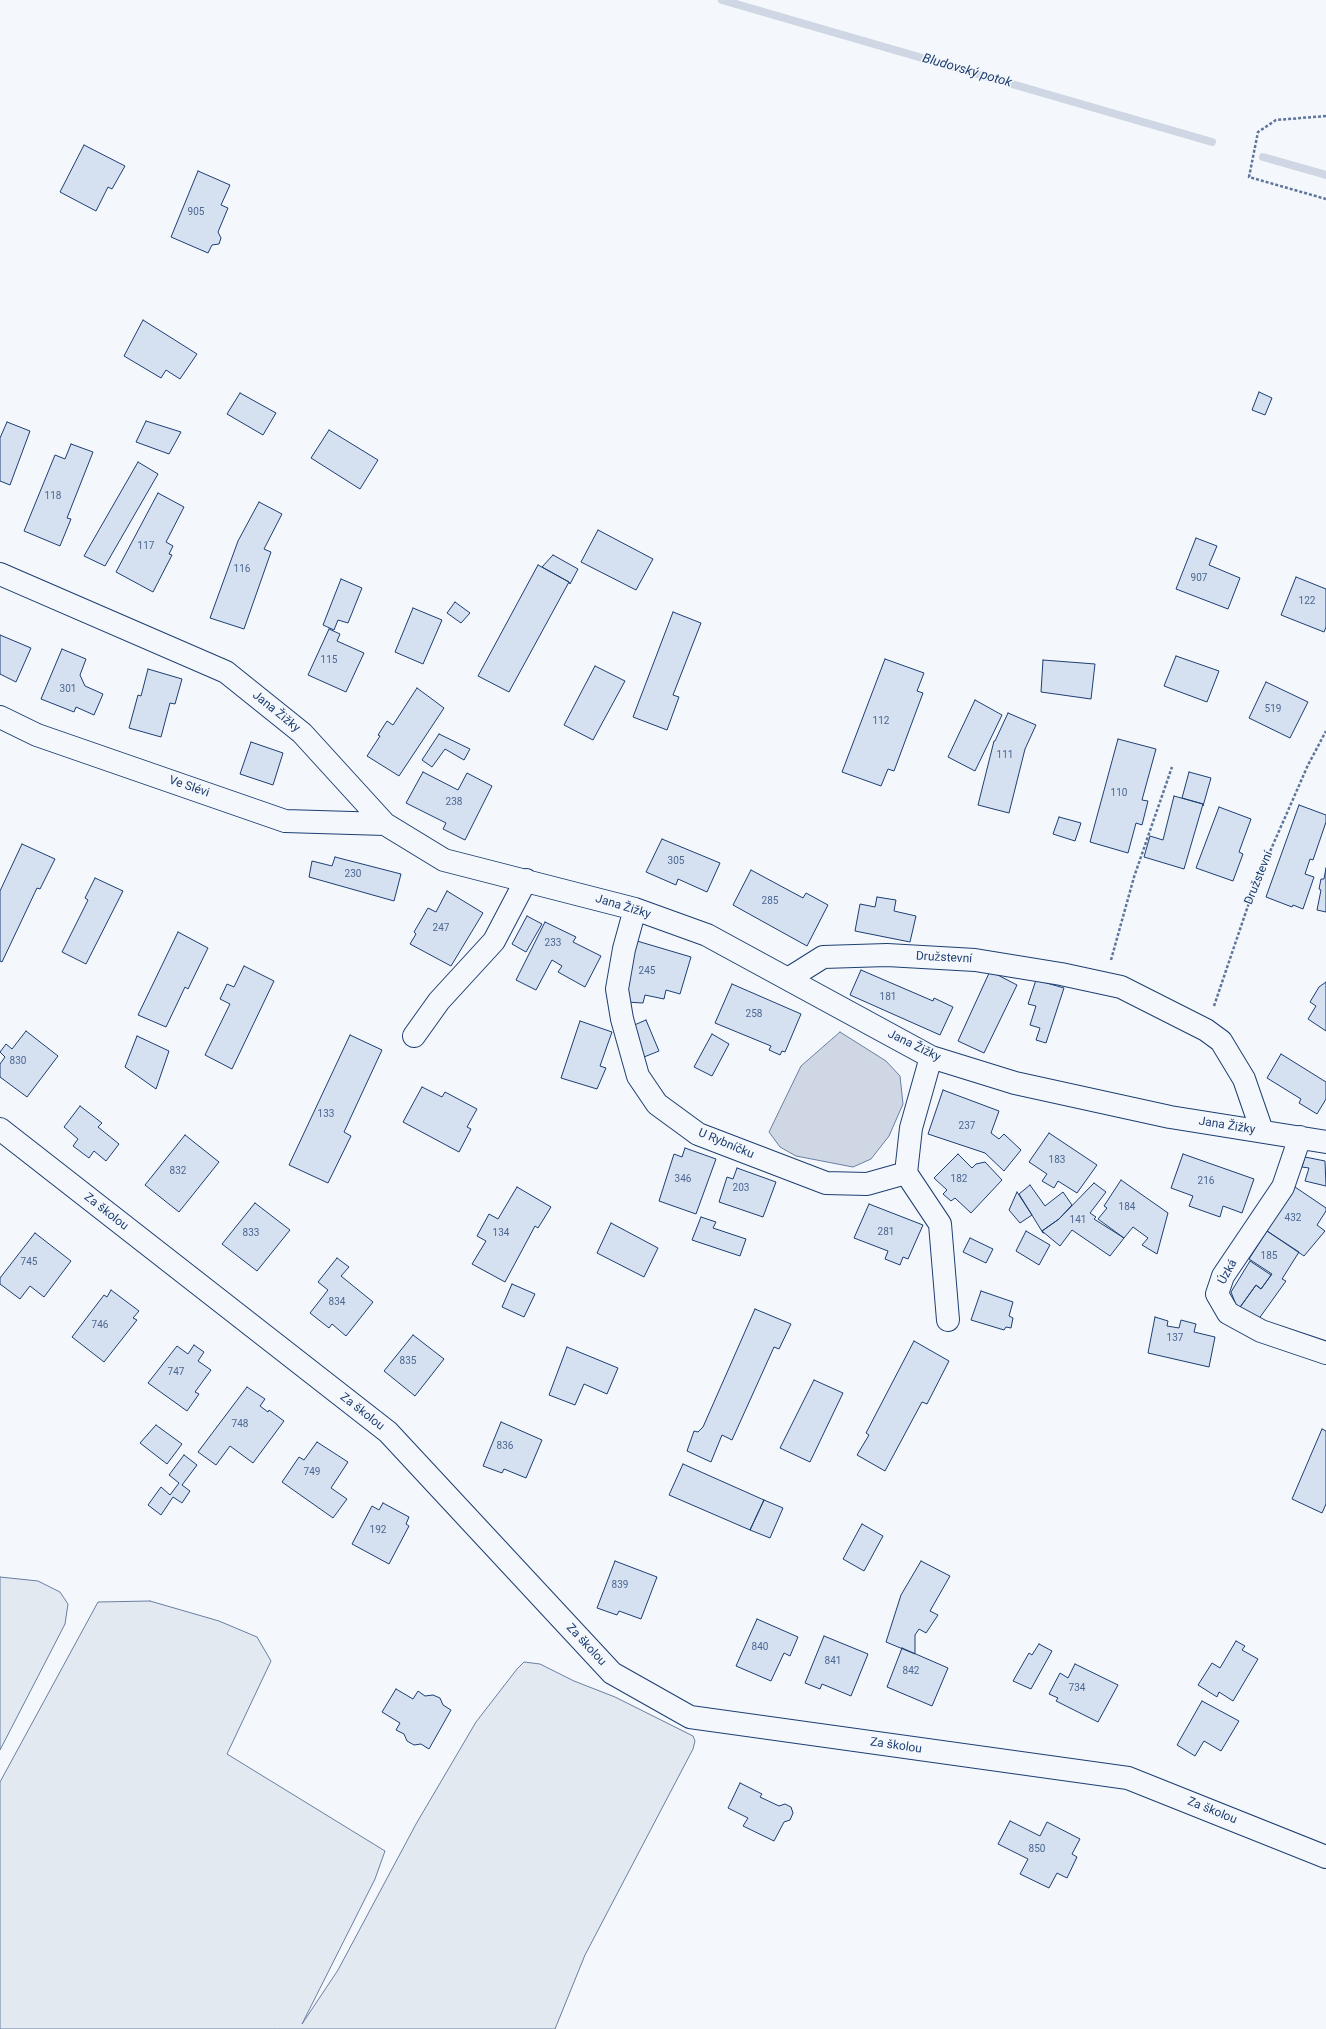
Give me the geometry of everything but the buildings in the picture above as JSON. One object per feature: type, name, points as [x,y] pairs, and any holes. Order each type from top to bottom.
[{"type":"street","name":"Jana Žižky","points":[[0,574],[226,672],[302,733],[385,824],[444,860],[635,909],[707,935],[931,1057],[1023,1084],[1170,1117],[1326,1142]]},
{"type":"street","name":"Ve Slévi","points":[[0,717],[38,735],[285,821],[385,824]]},
{"type":"street","points":[[414,1036],[439,1002],[494,941],[526,880]]},
{"type":"street","name":"U Rybníčku","points":[[635,909],[624,949],[617,989],[622,1019],[638,1076],[657,1104],[698,1134],[826,1183],[866,1184],[906,1173]]},
{"type":"street","name":"Družstevní","points":[[788,979],[823,957],[887,955],[975,960],[1121,987],[1206,1030],[1220,1041],[1244,1079],[1262,1131]]},
{"type":"street","points":[[931,1057],[911,1128],[906,1173],[940,1224],[948,1320]]},
{"type":"street","name":"Za školou","points":[[0,1129],[388,1432],[612,1673],[690,1717],[1128,1778],[1326,1857]]},
{"type":"street","name":"Úzká","points":[[1300,1137],[1283,1187],[1223,1276],[1217,1294],[1228,1314],[1261,1331],[1326,1353]]},
{"type":"path","points":[[1326,116],[1276,120],[1258,132],[1250,177],[1326,199]]},
{"type":"path","name":"Družstevní","points":[[1206,1030],[1254,888],[1308,765],[1326,731]]},
{"type":"path","points":[[1105,983],[1134,877],[1172,767]]},
{"type":"shaded area","points":[[840,1032],[886,1061],[900,1076],[903,1104],[889,1136],[871,1159],[853,1167],[796,1156],[780,1147],[769,1132],[801,1066]]},
{"type":"shaded area","points":[[0,1577],[38,1581],[60,1592],[68,1604],[65,1624],[0,1750]]},
{"type":"shaded area","points":[[150,1601],[219,1621],[257,1637],[271,1661],[227,1754],[385,1851],[375,1879],[302,2024],[338,1970],[416,1824],[476,1722],[524,1662],[540,1664],[574,1681],[615,1697],[693,1736],[695,1741],[693,1749],[585,1955],[555,2029],[0,2029],[0,1782],[98,1602]]},
{"type":"waterway","name":"Bludovský potok","points":[[722,0],[1212,142]]},
{"type":"waterway","name":"Bludovský potok","points":[[1263,157],[1326,175]]}]
